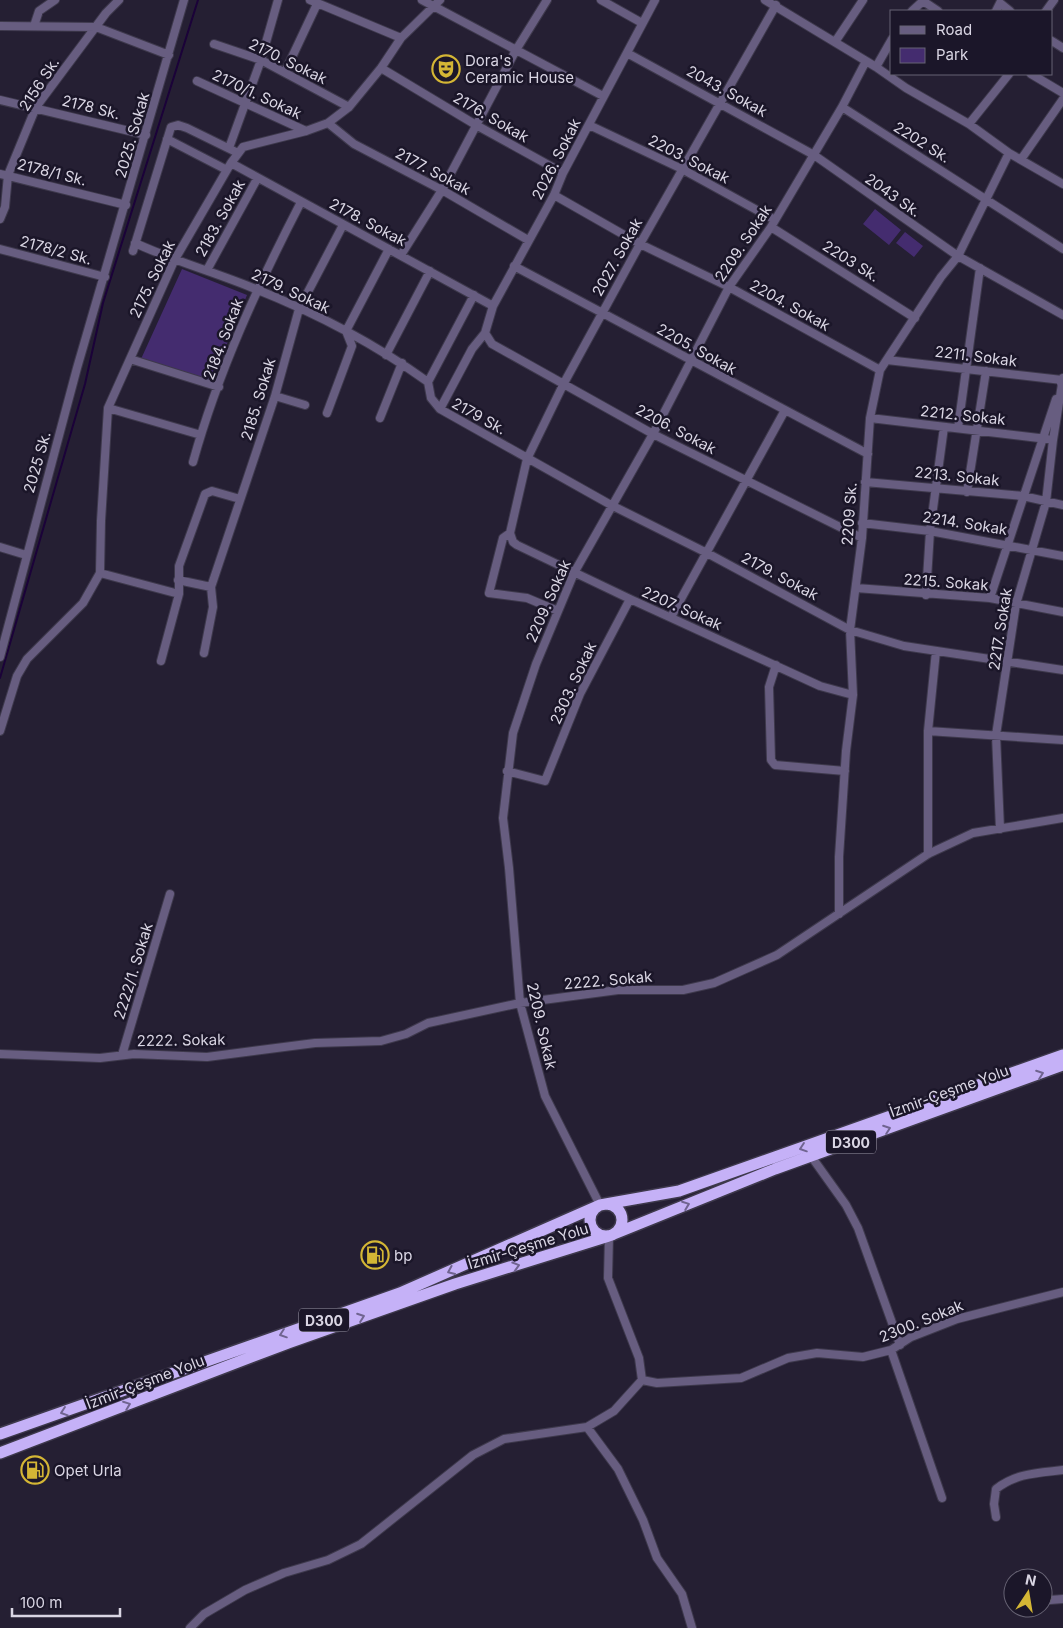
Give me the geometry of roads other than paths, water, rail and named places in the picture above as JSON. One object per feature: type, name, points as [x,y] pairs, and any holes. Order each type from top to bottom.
[{"type":"highway","name":"İzmir-Çeşme Yolu","points":[[3,1432],[400,1293],[600,1205],[679,1191],[1063,1054]]},
{"type":"highway","name":"İzmir-Çeşme Yolu","points":[[0,1453],[288,1343],[455,1284],[609,1236],[811,1156],[1063,1065]]},
{"type":"highway","points":[[600,1205],[613,1205],[620,1212],[619,1227],[609,1236],[596,1232],[591,1223],[592,1213],[600,1205]]},
{"type":"street","points":[[34,26],[40,11],[55,0]]},
{"type":"street","name":"2156 Sk.","points":[[0,219],[5,207],[4,175],[36,108],[117,0]]},
{"type":"street","name":"2025. Sokak","points":[[105,276],[184,0]]},
{"type":"street","points":[[229,148],[261,60],[278,0]]},
{"type":"street","points":[[422,0],[603,96]]},
{"type":"street","name":"2175. Sokak","points":[[0,731],[16,676],[27,659],[84,603],[100,573],[100,521],[108,408],[174,261],[229,167],[243,147],[306,131],[328,123],[349,106],[381,68],[401,38],[435,7],[440,0]]},
{"type":"street","points":[[402,255],[442,190],[516,50],[547,0]]},
{"type":"street","points":[[601,0],[642,23]]},
{"type":"street","name":"2026. Sokak","points":[[485,333],[493,306],[554,195],[563,173],[655,0]]},
{"type":"street","points":[[765,0],[876,67],[906,88],[969,124],[1009,152],[1063,184]]},
{"type":"street","points":[[835,42],[863,0]]},
{"type":"street","points":[[913,10],[924,0],[937,10]]},
{"type":"street","points":[[285,72],[314,2],[401,38]]},
{"type":"street","points":[[996,10],[1000,3],[1009,10]]},
{"type":"street","name":"2027. Sokak","points":[[558,611],[527,598],[489,593],[503,538],[510,533],[527,459],[564,383],[602,312],[776,5]]},
{"type":"street","points":[[0,26],[96,27],[169,56]]},
{"type":"street","points":[[876,67],[890,42]]},
{"type":"street","name":"2170. Sokak","points":[[214,44],[261,60],[349,106]]},
{"type":"street","name":"2043. Sokak","points":[[627,53],[720,102],[814,155]]},
{"type":"street","name":"2209. Sokak","points":[[600,1205],[545,1096],[520,1003],[503,818],[508,771],[518,714],[536,664],[574,573],[653,434],[729,287],[773,224],[842,107],[866,61]]},
{"type":"street","name":"2176. Sokak","points":[[381,68],[476,125],[563,173]]},
{"type":"street","points":[[969,124],[1007,75]]},
{"type":"street","points":[[1033,75],[1063,93]]},
{"type":"street","name":"2170/1. Sokak","points":[[197,81],[245,105],[306,131]]},
{"type":"street","points":[[1022,158],[1063,99]]},
{"type":"street","name":"2178 Sk.","points":[[0,100],[146,135]]},
{"type":"street","name":"2202 Sk.","points":[[842,107],[1063,249]]},
{"type":"street","name":"2177. Sokak","points":[[328,123],[354,144],[442,190],[528,240]]},
{"type":"street","points":[[167,139],[171,127],[178,125],[238,153]]},
{"type":"street","name":"2203. Sokak","points":[[589,125],[682,169],[773,224]]},
{"type":"street","name":"2178. Sokak","points":[[167,139],[257,179],[402,255],[493,306]]},
{"type":"street","name":"2179. Sokak","points":[[167,139],[134,247],[207,270],[256,289],[346,331],[402,364],[428,382]]},
{"type":"street","name":"2209 Sk.","points":[[839,914],[839,857],[852,695],[850,630],[862,538],[870,418],[880,370],[941,277],[958,256],[988,200],[1009,152]]},
{"type":"street","name":"2043 Sk.","points":[[814,155],[958,256]]},
{"type":"street","name":"2178/1 Sk.","points":[[4,175],[126,205]]},
{"type":"street","name":"2183. Sokak","points":[[207,270],[257,179]]},
{"type":"street","name":"2204. Sokak","points":[[554,195],[640,244],[729,287],[880,370]]},
{"type":"street","name":"2184. Sokak","points":[[193,462],[201,435],[256,289],[300,202]]},
{"type":"street","name":"2185. Sokak","points":[[211,587],[275,396],[299,309],[343,224]]},
{"type":"street","name":"2203 Sk.","points":[[773,224],[915,318]]},
{"type":"street","name":"2178/2 Sk.","points":[[0,249],[105,276]]},
{"type":"street","points":[[327,413],[352,346],[346,331],[389,249]]},
{"type":"street","points":[[958,256],[1063,315]]},
{"type":"street","name":"2205. Sokak","points":[[514,266],[784,412],[868,454]]},
{"type":"street","points":[[958,428],[980,268]]},
{"type":"street","points":[[386,355],[430,271]]},
{"type":"street","name":"2025 Sk.","points":[[0,657],[26,555],[105,276]]},
{"type":"street","points":[[474,295],[428,382],[431,398],[440,409],[472,349],[485,333]]},
{"type":"street","name":"2206. Sokak","points":[[485,333],[492,344],[653,434],[862,538]]},
{"type":"street","points":[[130,359],[219,387]]},
{"type":"street","name":"2211. Sokak","points":[[887,360],[1063,379]]},
{"type":"street","points":[[380,418],[402,364]]},
{"type":"street","points":[[967,492],[986,371]]},
{"type":"street","points":[[990,598],[1022,496],[1063,379]]},
{"type":"street","name":"2217. Sokak","points":[[1000,829],[996,735],[1009,661],[1016,604],[1046,502],[1053,440],[1063,379]]},
{"type":"street","points":[[275,396],[305,405]]},
{"type":"street","points":[[108,408],[201,435]]},
{"type":"street","name":"2179 Sk.","points":[[440,409],[506,446]]},
{"type":"street","points":[[671,617],[748,481],[784,412]]},
{"type":"street","name":"2212. Sokak","points":[[870,418],[1053,440]]},
{"type":"street","points":[[926,595],[930,531],[944,427]]},
{"type":"street","name":"2179. Sokak","points":[[506,446],[611,505],[707,553],[850,630],[904,646],[1063,670]]},
{"type":"street","name":"2213. Sokak","points":[[865,482],[1022,496],[1063,505]]},
{"type":"street","points":[[161,661],[179,594],[179,566],[205,494],[212,491],[240,499]]},
{"type":"street","name":"2214. Sokak","points":[[862,523],[930,531],[1008,544],[1063,556]]},
{"type":"street","name":"2207. Sokak","points":[[510,533],[513,542],[517,545],[574,573],[820,686],[852,695]]},
{"type":"street","points":[[0,547],[26,555]]},
{"type":"street","points":[[100,573],[179,594]]},
{"type":"street","points":[[178,580],[211,587],[213,607],[204,653]]},
{"type":"street","name":"2215. Sokak","points":[[856,588],[926,595],[990,598],[1063,612]]},
{"type":"street","name":"2303. Sokak","points":[[508,771],[546,781],[580,694],[630,599]]},
{"type":"street","points":[[928,854],[928,731],[936,651]]},
{"type":"street","points":[[776,665],[769,687],[772,760],[775,765],[845,771]]},
{"type":"street","points":[[928,731],[1063,740]]},
{"type":"street","name":"2222. Sokak","points":[[0,1054],[100,1058],[122,1056],[208,1057],[315,1043],[381,1041],[406,1034],[428,1022],[520,1003],[618,990],[683,990],[714,983],[777,955],[928,854],[974,834],[1063,818]]},
{"type":"street","name":"2222/1. Sokak","points":[[122,1056],[170,894]]},
{"type":"street","points":[[811,1156],[846,1205],[858,1228],[900,1345]]},
{"type":"street","points":[[190,1628],[204,1614],[245,1590],[284,1573],[328,1560],[361,1544],[473,1455],[504,1438],[587,1427],[614,1411],[642,1380],[639,1358],[608,1278],[609,1236]]},
{"type":"street","name":"2300. Sokak","points":[[642,1380],[658,1383],[741,1378],[788,1358],[817,1353],[863,1357],[891,1350],[911,1337],[957,1319],[1062,1294]]},
{"type":"street","points":[[891,1350],[942,1498]]},
{"type":"street","points":[[587,1427],[618,1469],[643,1520],[657,1558],[682,1594],[692,1628]]},
{"type":"street","points":[[996,1517],[994,1504],[996,1489],[1008,1480],[1021,1475],[1063,1470]]},
{"type":"waterway","points":[[0,678],[85,384],[103,303],[198,0]]},
{"type":"place","name":"Dora's Ceramic House","points":[[446,69]]},
{"type":"place","name":"bp","points":[[375,1255]]},
{"type":"place","name":"Opet Urla","points":[[35,1470]]}]
